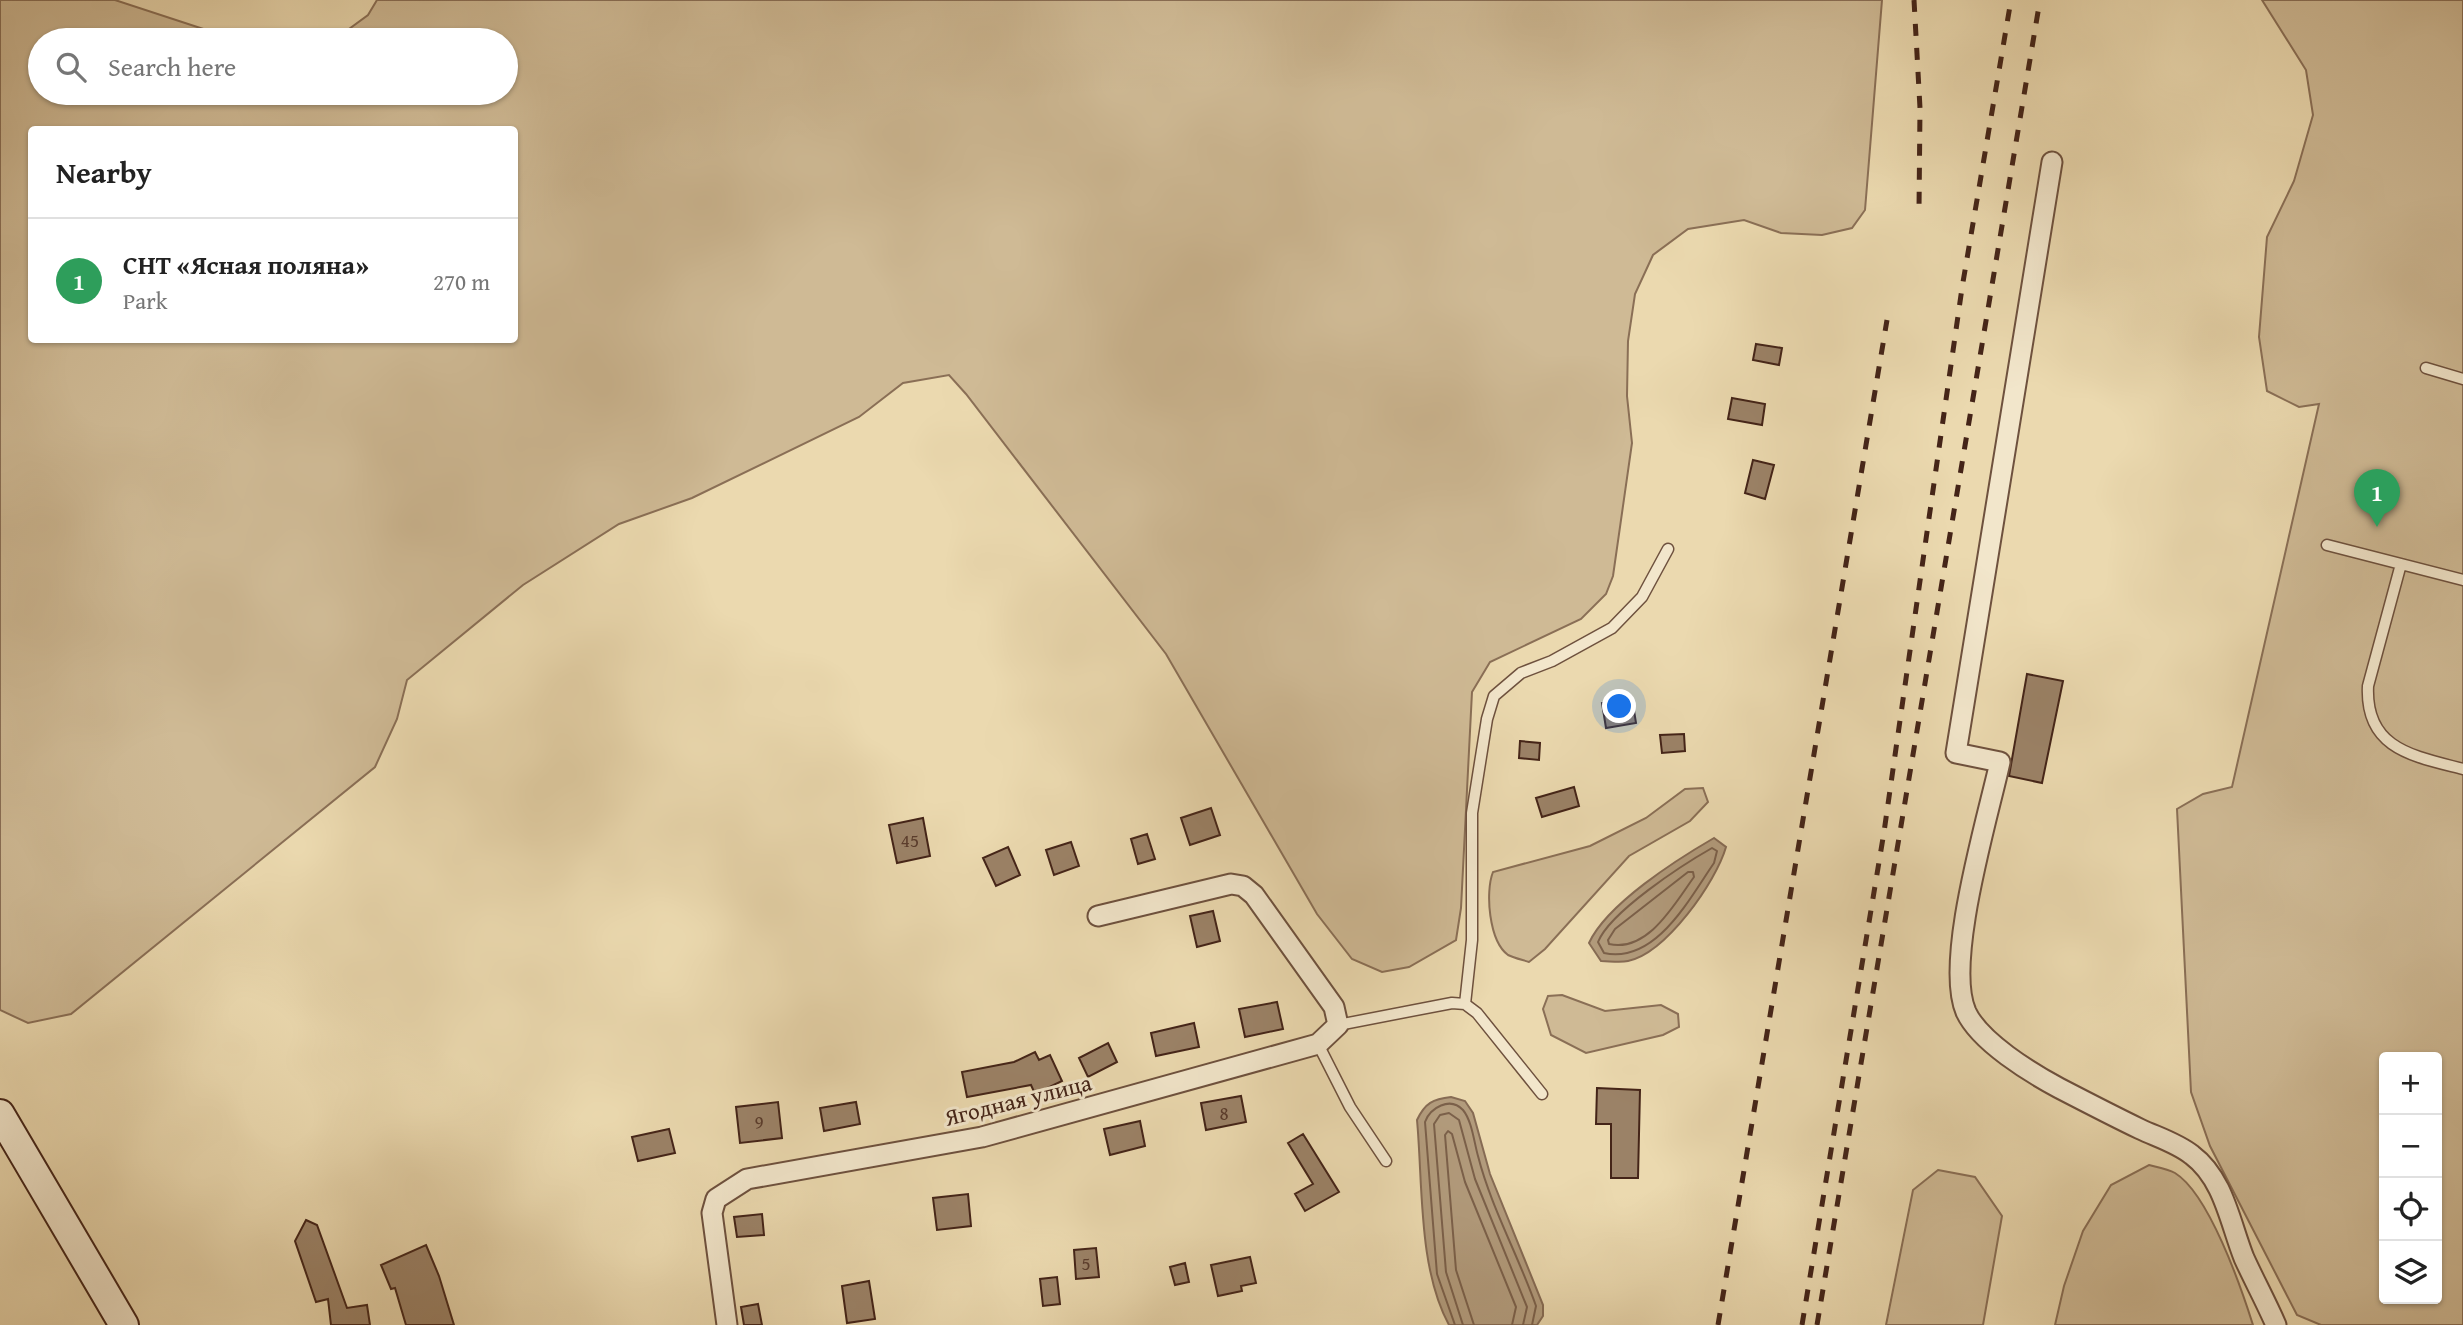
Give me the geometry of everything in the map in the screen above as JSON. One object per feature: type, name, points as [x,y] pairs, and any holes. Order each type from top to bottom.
[{"type":"main road","points":[[0,1114],[124,1325]]},
{"type":"street","points":[[2052,162],[1956,753],[2000,762],[1968,909],[1960,964],[1961,992],[1966,1012],[1978,1027],[2020,1064],[2056,1087],[2193,1156],[2210,1175],[2226,1203],[2244,1257],[2276,1325]]},
{"type":"street","points":[[1098,916],[1231,884],[1243,886],[1254,895],[1334,1007],[1338,1025]]},
{"type":"street","name":"Ягодная улица","points":[[727,1325],[712,1213],[716,1199],[747,1179],[982,1137],[1318,1044],[1338,1025]]},
{"type":"lane","points":[[2426,368],[2463,379]]},
{"type":"lane","points":[[2327,545],[2463,580]]},
{"type":"lane","points":[[1465,1004],[1472,940],[1472,813],[1487,719],[1494,696],[1521,673],[1552,661],[1612,628],[1642,597],[1668,549]]},
{"type":"lane","points":[[2401,564],[2368,686],[2367,704],[2371,722],[2387,740],[2413,756],[2463,769]]},
{"type":"lane","points":[[1338,1025],[1452,1003],[1465,1004],[1477,1013],[1542,1094]]},
{"type":"lane","points":[[1318,1044],[1350,1107],[1386,1161]]},
{"type":"shaded area","points":[[0,0],[115,0],[200,28],[28,28],[28,105],[518,105],[518,28],[350,28],[368,15],[377,0],[1882,0],[1865,210],[1852,228],[1822,235],[1781,233],[1744,220],[1688,229],[1653,255],[1635,294],[1628,341],[1627,396],[1632,443],[1613,576],[1606,594],[1581,619],[1490,662],[1472,692],[1461,908],[1456,940],[1409,967],[1382,972],[1352,959],[1317,914],[1166,654],[949,375],[903,383],[859,417],[692,498],[619,524],[523,585],[407,680],[397,719],[375,767],[71,1014],[28,1023],[0,1010]]},
{"type":"shaded area","points":[[2262,0],[2463,0],[2463,1325],[2321,1325],[2297,1315],[2210,1146],[2191,1092],[2177,809],[2203,794],[2232,787],[2319,404],[2299,407],[2267,391],[2259,337],[2267,237],[2294,181],[2313,115],[2306,70]]},
{"type":"shaded area","points":[[1703,788],[1708,802],[1690,821],[1629,856],[1545,949],[1529,962],[1508,955],[1502,948],[1490,916],[1489,891],[1493,872],[1590,846],[1646,818],[1685,789]]},
{"type":"shaded area","points":[[1562,995],[1605,1011],[1661,1005],[1678,1014],[1679,1027],[1663,1035],[1586,1053],[1551,1035],[1543,1009],[1548,996]]},
{"type":"shaded area","points":[[2149,1165],[2175,1173],[2200,1200],[2222,1243],[2253,1325],[2055,1325],[2064,1286],[2083,1231],[2111,1185]]},
{"type":"shaded area","points":[[1938,1170],[1975,1177],[2002,1216],[1983,1325],[1886,1325],[1913,1190]]},
{"type":"water","points":[[1714,838],[1726,847],[1720,862],[1701,896],[1673,931],[1643,955],[1625,962],[1601,961],[1589,943],[1611,913],[1644,884]]},
{"type":"water","points":[[1451,1097],[1465,1101],[1473,1113],[1490,1174],[1543,1305],[1543,1316],[1537,1325],[1449,1325],[1439,1302],[1427,1252],[1417,1120],[1430,1103]]},
{"type":"building","points":[[1756,344],[1782,348],[1779,365],[1753,360]]},
{"type":"building","points":[[1732,398],[1765,404],[1762,425],[1728,419]]},
{"type":"building","points":[[1753,460],[1774,465],[1765,499],[1745,493]]},
{"type":"building","points":[[2027,674],[2063,681],[2042,783],[2009,776]]},
{"type":"building","points":[[1632,698],[1636,723],[1606,728],[1602,703]]},
{"type":"building","points":[[1684,734],[1685,751],[1662,753],[1660,735]]},
{"type":"building","points":[[1520,741],[1540,743],[1539,760],[1519,758]]},
{"type":"building","points":[[1574,787],[1579,806],[1542,817],[1536,798]]},
{"type":"building","points":[[1211,808],[1220,835],[1190,845],[1181,818]]},
{"type":"building","points":[[923,818],[930,856],[897,863],[889,825]]},
{"type":"building","points":[[1147,834],[1155,859],[1138,864],[1131,839]]},
{"type":"building","points":[[1071,842],[1079,866],[1054,875],[1046,850]]},
{"type":"building","points":[[1008,847],[1020,875],[996,886],[983,858]]},
{"type":"building","points":[[1213,911],[1220,941],[1197,947],[1190,916]]},
{"type":"building","points":[[1277,1002],[1283,1029],[1245,1037],[1239,1009]]},
{"type":"building","points":[[1194,1023],[1199,1047],[1156,1056],[1151,1033]]},
{"type":"building","points":[[1108,1043],[1117,1062],[1088,1077],[1079,1058]]},
{"type":"building","points":[[1035,1052],[1039,1060],[1050,1055],[1062,1081],[1035,1094],[1031,1085],[967,1097],[962,1072],[1014,1062]]},
{"type":"building","points":[[1597,1088],[1640,1090],[1638,1178],[1611,1178],[1611,1124],[1596,1124]]},
{"type":"building","points":[[1241,1096],[1246,1122],[1206,1130],[1201,1103]]},
{"type":"building","points":[[778,1102],[782,1138],[740,1143],[736,1107]]},
{"type":"building","points":[[856,1102],[860,1124],[824,1131],[820,1108]]},
{"type":"building","points":[[1140,1121],[1145,1146],[1110,1155],[1104,1129]]},
{"type":"building","points":[[669,1129],[675,1153],[638,1161],[632,1137]]},
{"type":"building","points":[[1303,1134],[1339,1192],[1305,1211],[1295,1194],[1313,1184],[1288,1143]]},
{"type":"building","points":[[968,1194],[971,1226],[937,1230],[933,1198]]},
{"type":"building","points":[[762,1214],[764,1235],[737,1237],[734,1217]]},
{"type":"building","points":[[306,1220],[317,1225],[347,1308],[367,1305],[370,1325],[331,1325],[328,1299],[316,1302],[295,1241]]},
{"type":"building","points":[[426,1245],[454,1325],[406,1325],[395,1288],[391,1289],[381,1265]]},
{"type":"building","points":[[1096,1248],[1099,1277],[1076,1279],[1074,1250]]},
{"type":"building","points":[[1250,1257],[1256,1283],[1241,1286],[1242,1291],[1218,1296],[1211,1265]]},
{"type":"building","points":[[1185,1263],[1189,1282],[1175,1285],[1170,1267]]},
{"type":"building","points":[[1057,1277],[1060,1304],[1043,1306],[1040,1279]]},
{"type":"building","points":[[869,1281],[875,1319],[847,1323],[842,1286]]},
{"type":"building","points":[[758,1304],[762,1325],[744,1325],[741,1307]]},
{"type":"railway","points":[[1914,0],[1920,108],[1919,210]]},
{"type":"railway","points":[[1802,1325],[1884,832],[1962,288],[2011,0]]},
{"type":"railway","points":[[1817,1325],[2040,0]]},
{"type":"railway","points":[[1718,1325],[1887,320]]},
{"type":"place","name":"СНТ «Ясная поляна»","points":[[2377,527]]}]
